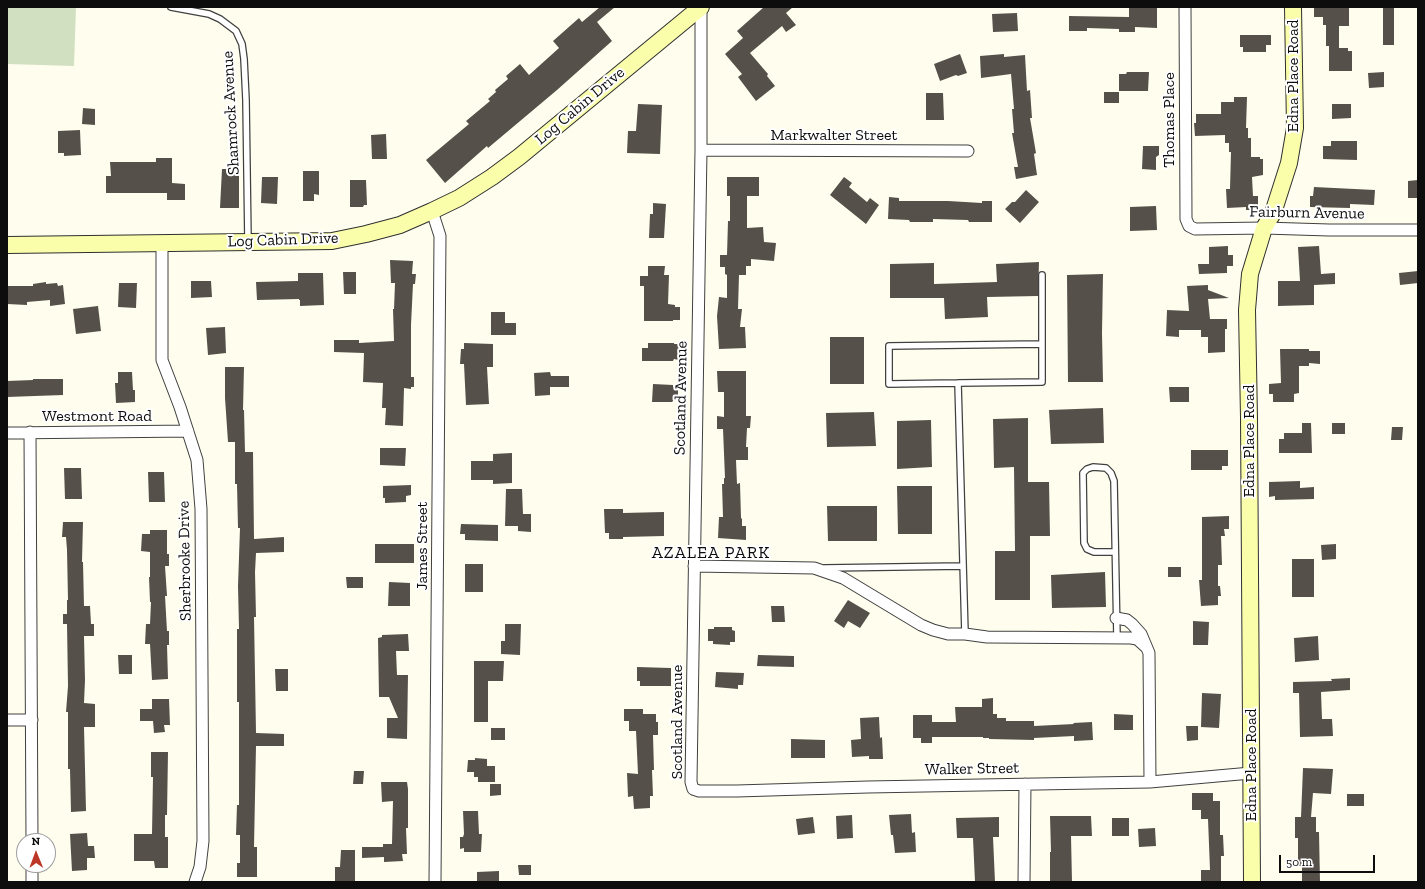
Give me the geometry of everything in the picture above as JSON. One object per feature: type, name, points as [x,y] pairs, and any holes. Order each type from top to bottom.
[{"type":"street","name":"Log Cabin Drive","points":[[7,245],[332,241],[400,225],[432,212],[492,177],[701,7]]},
{"type":"street","name":"Scotland Avenue","points":[[693,789],[691,782],[701,150],[701,7]]},
{"type":"street","name":"Thomas Place","points":[[1185,7],[1186,219],[1189,226],[1196,229]]},
{"type":"street","name":"Edna Place Road","points":[[1252,882],[1247,310],[1250,274],[1264,228],[1273,213],[1289,163],[1295,128],[1293,7]]},
{"type":"street","name":"Markwalter Street","points":[[701,150],[968,152]]},
{"type":"street","name":"James Street","points":[[432,212],[440,236],[435,882]]},
{"type":"street","name":"Fairburn Avenue","points":[[1196,229],[1264,228],[1418,230]]},
{"type":"street","name":"Sherbrooke Drive","points":[[162,244],[162,360],[197,460],[201,509],[203,842],[200,867],[195,882]]},
{"type":"street","name":"Westmont Road","points":[[7,433],[188,431]]},
{"type":"street","points":[[30,432],[32,833]]},
{"type":"street","points":[[694,566],[814,568],[843,578],[921,625],[948,634],[966,634],[988,637],[1137,639],[1147,648]]},
{"type":"street","points":[[1116,618],[1127,620],[1132,624],[1141,634],[1149,653],[1150,782]]},
{"type":"street","points":[[7,720],[32,720]]},
{"type":"street","name":"Walker Street","points":[[693,789],[699,791],[737,791],[1150,782],[1251,773]]},
{"type":"street","points":[[1024,882],[1025,784]]},
{"type":"lane","name":"Shamrock Avenue","points":[[171,7],[209,14],[220,19],[236,31],[242,44],[246,100],[248,242]]},
{"type":"lane","points":[[1042,275],[1042,344],[1042,382],[889,384],[889,346],[1042,344]]},
{"type":"lane","points":[[958,383],[962,566],[966,634]]},
{"type":"lane","points":[[1115,552],[1094,552],[1087,549],[1084,543],[1083,473],[1087,469],[1093,467],[1106,468],[1112,473],[1114,481],[1117,638]]},
{"type":"lane","points":[[814,568],[962,566]]},
{"type":"green space","points":[[7,7],[76,7],[74,66],[7,64]]},
{"type":"building","points":[[600,7],[615,7],[597,22],[612,41],[557,90],[488,148],[487,146],[445,183],[426,160],[469,124],[466,121],[490,101],[488,99],[496,92],[495,90],[508,79],[506,76],[520,64],[529,75],[559,48],[553,41],[579,18],[582,22]]},
{"type":"building","points":[[764,7],[793,7],[786,13],[796,25],[786,32],[782,26],[750,53],[768,74],[767,76],[775,86],[756,101],[738,77],[742,74],[725,54],[743,38],[737,31]]},
{"type":"building","points":[[1129,7],[1157,7],[1157,28],[1135,27],[1135,32],[1119,32],[1119,29],[1087,28],[1087,31],[1069,31],[1069,16],[1129,17]]},
{"type":"building","points":[[1314,7],[1349,7],[1349,26],[1339,26],[1339,48],[1348,48],[1348,51],[1352,51],[1352,71],[1329,71],[1329,46],[1326,46],[1326,25],[1323,25],[1323,17],[1314,17]]},
{"type":"building","points":[[1383,7],[1394,7],[1394,45],[1383,45]]},
{"type":"building","points":[[1017,13],[1018,31],[993,32],[992,14]]},
{"type":"building","points":[[1240,35],[1271,35],[1271,45],[1266,45],[1266,52],[1243,52],[1243,47],[1240,47]]},
{"type":"building","points":[[960,54],[967,73],[958,76],[956,75],[940,81],[934,64]]},
{"type":"building","points":[[1004,54],[1004,57],[1025,55],[1027,91],[1030,90],[1032,118],[1030,118],[1036,153],[1034,154],[1037,175],[1016,179],[1014,167],[1018,167],[1012,133],[1014,133],[1012,109],[1014,109],[1011,74],[981,78],[980,56]]},
{"type":"building","points":[[1127,72],[1149,72],[1148,91],[1119,91],[1119,74],[1126,74]]},
{"type":"building","points":[[1384,72],[1384,87],[1369,88],[1368,73]]},
{"type":"building","points":[[1104,92],[1119,92],[1119,103],[1104,103]]},
{"type":"building","points":[[926,93],[943,93],[944,120],[926,120]]},
{"type":"building","points":[[1234,97],[1247,97],[1246,128],[1248,128],[1248,138],[1251,138],[1251,157],[1260,157],[1260,159],[1263,159],[1263,175],[1252,177],[1253,196],[1258,196],[1258,210],[1246,210],[1246,207],[1227,208],[1226,189],[1230,189],[1231,152],[1229,152],[1229,143],[1225,143],[1225,135],[1195,136],[1194,123],[1196,123],[1196,114],[1221,114],[1221,102],[1234,102]]},
{"type":"building","points":[[638,104],[662,105],[660,154],[627,153],[628,131],[636,131]]},
{"type":"building","points":[[1332,104],[1351,104],[1351,118],[1332,119]]},
{"type":"building","points":[[83,108],[95,109],[95,125],[82,124]]},
{"type":"building","points":[[80,130],[81,155],[64,156],[64,153],[58,153],[58,131]]},
{"type":"building","points":[[386,134],[387,159],[372,159],[371,135]]},
{"type":"building","points":[[1331,141],[1357,141],[1357,160],[1323,159],[1323,146],[1331,146]]},
{"type":"building","points":[[1143,146],[1159,146],[1159,155],[1156,157],[1156,170],[1142,169]]},
{"type":"building","points":[[156,158],[172,158],[172,183],[185,184],[185,200],[167,200],[167,193],[106,193],[106,176],[111,176],[110,162],[156,162]]},
{"type":"building","points":[[222,169],[239,169],[239,208],[220,208]]},
{"type":"building","points":[[303,171],[319,171],[319,195],[314,194],[314,201],[303,201]]},
{"type":"building","points":[[262,177],[278,177],[277,204],[261,203]]},
{"type":"building","points":[[727,177],[759,177],[759,196],[747,196],[747,228],[763,227],[764,242],[776,243],[774,261],[751,259],[751,266],[746,266],[746,275],[739,275],[738,309],[742,309],[740,327],[745,327],[746,348],[719,349],[717,316],[719,297],[727,298],[727,275],[725,274],[725,267],[720,267],[720,255],[727,255],[728,221],[730,221],[730,196],[727,196]]},
{"type":"building","points":[[844,177],[852,183],[849,187],[867,202],[870,198],[879,205],[866,224],[830,195]]},
{"type":"building","points":[[350,180],[366,180],[367,205],[364,205],[363,207],[350,207]]},
{"type":"building","points":[[1418,180],[1418,198],[1408,198],[1408,181]]},
{"type":"building","points":[[1314,187],[1375,190],[1374,205],[1350,204],[1350,208],[1310,207],[1310,196],[1313,196]]},
{"type":"building","points":[[1026,190],[1039,202],[1020,223],[1005,209],[1012,202],[1015,202]]},
{"type":"building","points":[[889,197],[899,198],[899,201],[982,203],[982,201],[992,201],[992,222],[933,219],[933,222],[910,222],[909,220],[888,219]]},
{"type":"building","points":[[653,203],[666,204],[664,238],[649,238],[650,214],[653,214]]},
{"type":"building","points":[[1156,206],[1157,230],[1130,231],[1130,207]]},
{"type":"building","points":[[1228,246],[1228,255],[1233,255],[1233,266],[1227,266],[1227,273],[1199,274],[1198,264],[1209,264],[1209,247]]},
{"type":"building","points":[[1319,246],[1321,274],[1335,273],[1335,284],[1314,285],[1314,305],[1278,306],[1278,281],[1300,281],[1298,247]]},
{"type":"building","points":[[390,260],[413,261],[412,274],[416,274],[415,284],[413,284],[411,325],[411,377],[414,377],[414,387],[411,387],[411,389],[404,388],[403,426],[385,425],[386,408],[382,408],[383,383],[363,382],[364,353],[334,352],[334,340],[359,340],[359,343],[394,341],[393,309],[395,283],[391,283]]},
{"type":"building","points":[[1039,262],[1038,296],[987,297],[988,317],[945,319],[944,298],[890,298],[890,264],[934,263],[934,284],[997,282],[996,264]]},
{"type":"building","points":[[648,266],[665,266],[664,275],[669,275],[668,304],[675,305],[675,307],[680,307],[680,320],[644,321],[644,286],[640,286],[640,276],[648,276]]},
{"type":"building","points":[[1418,271],[1418,283],[1400,285],[1399,273]]},
{"type":"building","points":[[343,272],[356,272],[356,294],[344,294]]},
{"type":"building","points":[[298,273],[323,273],[324,305],[300,306],[299,299],[257,300],[256,282],[298,281]]},
{"type":"building","points":[[1103,274],[1103,382],[1068,382],[1067,275]]},
{"type":"building","points":[[191,281],[211,281],[212,297],[191,298]]},
{"type":"building","points":[[46,282],[46,284],[57,283],[58,286],[63,285],[65,304],[50,306],[50,300],[27,302],[27,305],[7,304],[7,286],[33,286],[33,284]]},
{"type":"building","points":[[119,283],[137,283],[136,308],[118,307]]},
{"type":"building","points":[[1208,285],[1208,290],[1229,298],[1208,299],[1210,319],[1227,319],[1227,329],[1225,329],[1225,352],[1208,353],[1208,337],[1201,337],[1201,330],[1179,330],[1179,337],[1166,336],[1167,310],[1189,311],[1187,286]]},
{"type":"building","points":[[98,306],[101,331],[76,334],[73,309]]},
{"type":"building","points":[[491,312],[505,312],[505,323],[516,323],[516,335],[491,335]]},
{"type":"building","points":[[225,327],[226,353],[208,355],[206,328]]},
{"type":"building","points":[[830,337],[864,337],[864,384],[830,384]]},
{"type":"building","points":[[464,343],[493,344],[493,367],[487,367],[489,404],[466,405],[464,364],[460,364],[461,349],[464,349]]},
{"type":"building","points":[[648,343],[679,344],[679,360],[642,361],[642,348],[648,348]]},
{"type":"building","points":[[1280,349],[1309,349],[1309,351],[1320,351],[1320,364],[1309,363],[1309,366],[1299,366],[1299,393],[1294,394],[1294,402],[1273,402],[1273,394],[1269,394],[1269,384],[1281,383]]},
{"type":"building","points":[[225,367],[244,367],[243,410],[245,452],[253,452],[254,539],[284,537],[284,552],[256,553],[256,617],[254,617],[256,733],[284,734],[284,746],[256,746],[254,847],[257,847],[257,877],[237,877],[237,863],[240,863],[240,835],[236,835],[237,805],[239,805],[237,629],[239,629],[238,586],[240,528],[238,528],[237,484],[235,484],[235,442],[228,442],[225,398]]},
{"type":"building","points":[[717,371],[746,371],[746,416],[751,416],[750,428],[747,428],[746,447],[748,447],[748,460],[736,460],[737,484],[740,483],[742,526],[746,526],[746,540],[718,538],[719,517],[723,517],[722,484],[724,484],[725,478],[723,429],[717,429],[717,416],[724,417],[724,392],[718,392]]},
{"type":"building","points":[[118,372],[132,372],[135,402],[116,403],[115,383],[118,383]]},
{"type":"building","points":[[550,372],[551,376],[569,376],[569,387],[550,387],[550,395],[535,396],[534,373]]},
{"type":"building","points":[[63,379],[63,395],[7,397],[7,381]]},
{"type":"building","points":[[653,384],[673,385],[673,387],[678,387],[678,401],[652,402]]},
{"type":"building","points":[[1169,387],[1189,387],[1189,402],[1170,402]]},
{"type":"building","points":[[1103,408],[1104,443],[1051,444],[1049,410]]},
{"type":"building","points":[[874,412],[876,446],[827,447],[826,413]]},
{"type":"building","points":[[1028,418],[1028,482],[1049,482],[1050,536],[1030,536],[1030,600],[995,600],[995,551],[1015,551],[1014,467],[994,468],[993,419]]},
{"type":"building","points":[[931,420],[932,467],[897,469],[897,421]]},
{"type":"building","points":[[1302,423],[1311,423],[1312,453],[1279,453],[1279,439],[1284,439],[1284,433],[1302,433]]},
{"type":"building","points":[[1332,423],[1345,423],[1345,434],[1332,434]]},
{"type":"building","points":[[1392,427],[1403,427],[1402,440],[1391,440]]},
{"type":"building","points":[[380,448],[406,448],[405,466],[380,465]]},
{"type":"building","points":[[1191,450],[1228,450],[1228,466],[1222,466],[1222,470],[1191,470]]},
{"type":"building","points":[[512,453],[512,483],[493,484],[493,480],[471,480],[471,461],[493,461],[493,454]]},
{"type":"building","points":[[64,468],[81,468],[82,499],[65,499]]},
{"type":"building","points":[[148,472],[164,472],[165,502],[149,502]]},
{"type":"building","points":[[1300,481],[1300,488],[1314,487],[1314,499],[1275,500],[1275,496],[1269,497],[1269,482]]},
{"type":"building","points":[[411,485],[411,495],[406,496],[406,502],[385,503],[385,498],[383,498],[383,486]]},
{"type":"building","points":[[897,486],[932,486],[932,534],[898,534]]},
{"type":"building","points":[[506,489],[522,489],[523,514],[531,514],[531,532],[518,531],[518,526],[505,526]]},
{"type":"building","points":[[827,506],[877,506],[877,541],[828,541]]},
{"type":"building","points":[[604,509],[623,509],[623,513],[664,512],[664,536],[623,537],[623,539],[609,539],[609,533],[605,533]]},
{"type":"building","points":[[1229,516],[1229,529],[1224,529],[1225,536],[1221,536],[1222,565],[1218,565],[1218,586],[1220,586],[1221,596],[1218,596],[1218,605],[1201,606],[1199,580],[1202,580],[1202,517]]},
{"type":"building","points":[[63,522],[83,522],[82,562],[84,606],[90,606],[91,624],[94,624],[94,636],[84,636],[84,703],[95,704],[95,727],[84,727],[86,811],[71,812],[70,769],[68,769],[68,712],[66,712],[68,686],[67,624],[63,624],[63,614],[67,614],[68,600],[67,550],[66,537],[62,537]]},
{"type":"building","points":[[461,524],[498,525],[498,541],[465,540],[465,534],[460,534]]},
{"type":"building","points":[[150,530],[167,530],[167,554],[169,554],[169,566],[165,566],[167,596],[165,596],[167,631],[169,631],[169,645],[167,645],[168,679],[152,680],[150,644],[145,644],[146,624],[150,624],[150,552],[141,551],[142,534],[150,534]]},
{"type":"building","points":[[375,544],[414,544],[414,563],[375,563]]},
{"type":"building","points":[[1336,544],[1336,559],[1322,560],[1321,545]]},
{"type":"building","points":[[1292,559],[1314,559],[1314,597],[1292,597]]},
{"type":"building","points":[[465,564],[483,564],[483,592],[465,592]]},
{"type":"building","points":[[1168,567],[1181,567],[1181,577],[1168,577]]},
{"type":"building","points":[[1105,572],[1106,607],[1052,608],[1051,575]]},
{"type":"building","points":[[346,577],[363,577],[363,588],[347,588]]},
{"type":"building","points":[[389,582],[410,583],[410,606],[388,606]]},
{"type":"building","points":[[848,600],[870,613],[860,628],[848,621],[844,628],[834,621]]},
{"type":"building","points":[[771,606],[784,606],[785,622],[772,622]]},
{"type":"building","points":[[1193,621],[1209,622],[1208,645],[1193,645]]},
{"type":"building","points":[[505,624],[521,624],[520,655],[501,654],[501,641],[505,641]]},
{"type":"building","points":[[714,627],[732,627],[732,630],[735,631],[735,642],[730,642],[730,645],[713,644],[713,641],[708,641],[708,629],[714,629]]},
{"type":"building","points":[[408,634],[409,651],[396,651],[397,675],[408,675],[407,739],[387,738],[387,718],[398,718],[389,697],[379,697],[378,638],[382,637],[382,635]]},
{"type":"building","points":[[1318,636],[1319,660],[1295,662],[1294,638]]},
{"type":"building","points":[[118,655],[132,655],[132,674],[119,674]]},
{"type":"building","points":[[758,655],[794,656],[794,667],[757,666]]},
{"type":"building","points":[[474,661],[504,661],[503,681],[488,681],[488,722],[474,722]]},
{"type":"building","points":[[637,667],[671,668],[671,686],[640,686],[640,681],[637,681]]},
{"type":"building","points":[[275,669],[288,669],[288,691],[276,691]]},
{"type":"building","points":[[716,672],[744,673],[743,685],[738,685],[738,689],[715,687]]},
{"type":"building","points":[[1350,678],[1350,690],[1321,692],[1322,719],[1332,719],[1333,736],[1300,737],[1299,693],[1293,693],[1293,682],[1332,681],[1331,679]]},
{"type":"building","points":[[1202,693],[1221,694],[1219,728],[1201,727]]},
{"type":"building","points":[[993,698],[993,714],[997,714],[997,718],[1006,718],[1006,721],[1034,721],[1034,726],[1092,722],[1093,740],[1074,741],[1074,736],[1034,738],[1034,740],[989,739],[983,737],[932,737],[932,743],[921,743],[921,738],[913,738],[913,715],[932,715],[932,722],[956,722],[955,707],[982,707],[982,699]]},
{"type":"building","points":[[152,699],[169,699],[170,725],[164,725],[165,732],[154,733],[153,721],[140,721],[140,709],[152,709]]},
{"type":"building","points":[[624,709],[643,709],[643,714],[656,714],[656,722],[658,722],[658,735],[653,735],[653,796],[650,796],[650,808],[634,809],[633,796],[628,797],[627,773],[638,774],[636,731],[629,731],[629,721],[624,721]]},
{"type":"building","points":[[1114,714],[1133,715],[1133,730],[1114,730]]},
{"type":"building","points":[[879,717],[883,759],[869,759],[869,756],[852,757],[851,740],[861,739],[860,718]]},
{"type":"building","points":[[1186,726],[1198,726],[1198,740],[1187,741]]},
{"type":"building","points":[[491,728],[505,728],[505,740],[491,740]]},
{"type":"building","points":[[791,739],[825,740],[825,758],[791,758]]},
{"type":"building","points":[[151,752],[168,752],[167,815],[165,815],[165,837],[168,837],[168,868],[155,868],[154,861],[134,861],[134,834],[152,834],[153,777],[151,777]]},
{"type":"building","points":[[475,758],[487,759],[487,766],[495,766],[495,782],[478,782],[478,777],[474,777],[474,772],[467,772],[468,760],[475,760]]},
{"type":"building","points":[[1303,768],[1333,769],[1331,794],[1313,793],[1311,817],[1316,817],[1316,832],[1319,832],[1320,882],[1302,882],[1302,866],[1298,866],[1298,838],[1295,838],[1295,817],[1301,817]]},
{"type":"building","points":[[354,771],[364,771],[363,784],[353,784]]},
{"type":"building","points":[[381,782],[407,782],[407,854],[402,854],[403,861],[384,862],[384,857],[362,858],[362,847],[383,847],[383,844],[392,844],[393,801],[382,802]]},
{"type":"building","points":[[490,784],[501,784],[501,795],[490,796]]},
{"type":"building","points":[[1192,793],[1213,793],[1213,801],[1220,801],[1220,835],[1223,835],[1224,856],[1221,856],[1221,882],[1201,882],[1201,870],[1210,870],[1208,819],[1201,819],[1201,810],[1192,810]]},
{"type":"building","points":[[1347,794],[1364,794],[1364,806],[1347,806]]},
{"type":"building","points":[[463,811],[478,811],[479,834],[482,834],[481,852],[464,852],[464,848],[460,849],[460,837],[463,837],[464,834]]},
{"type":"building","points":[[911,814],[912,833],[915,832],[916,852],[895,853],[889,815]]},
{"type":"building","points":[[852,815],[853,838],[837,839],[836,816]]},
{"type":"building","points":[[1050,816],[1091,816],[1092,836],[1071,836],[1072,882],[1050,882]]},
{"type":"building","points":[[813,817],[815,833],[798,835],[796,819]]},
{"type":"building","points":[[999,817],[999,837],[993,837],[995,882],[975,882],[973,838],[957,838],[956,818]]},
{"type":"building","points":[[1112,818],[1129,818],[1129,836],[1112,836]]},
{"type":"building","points":[[1155,828],[1156,846],[1139,847],[1138,829]]},
{"type":"building","points":[[87,833],[88,846],[94,846],[95,858],[87,858],[87,870],[72,871],[70,834]]},
{"type":"building","points":[[341,850],[355,850],[355,882],[335,882],[335,867],[340,867]]},
{"type":"building","points":[[518,865],[531,865],[531,875],[519,875]]},
{"type":"building","points":[[499,871],[499,882],[477,882],[477,872]]},
{"type":"district","name":"AZALEA PARK","points":[[711,553]]}]
